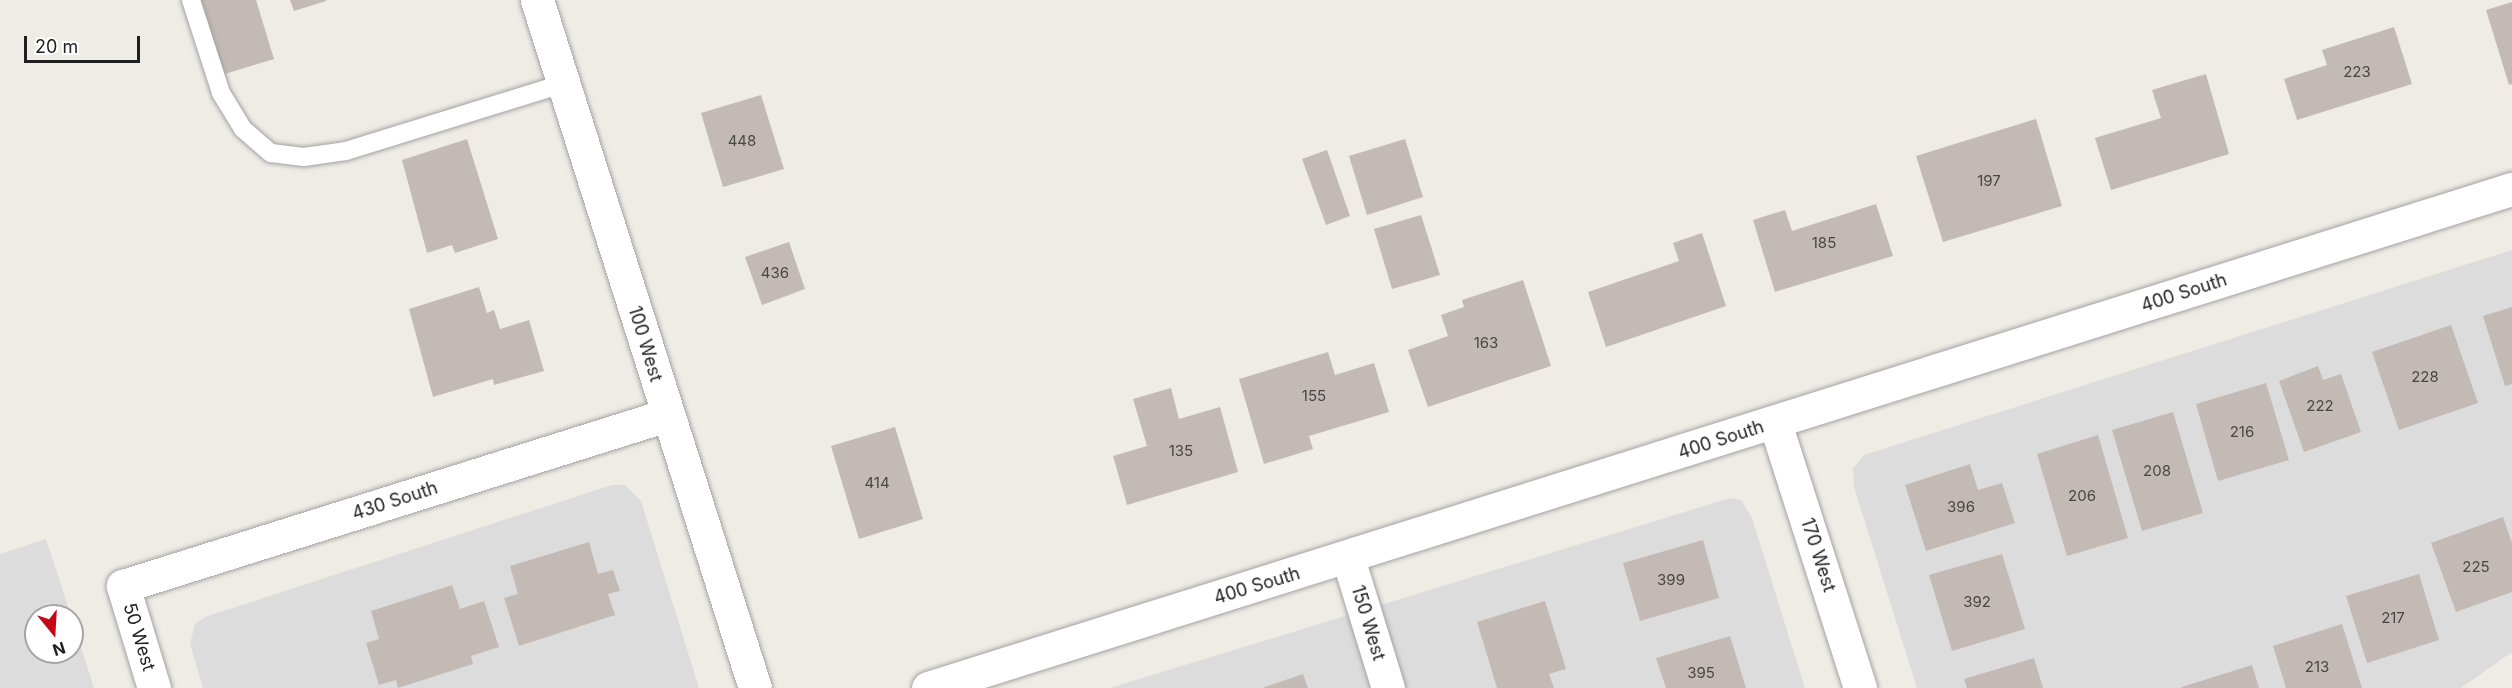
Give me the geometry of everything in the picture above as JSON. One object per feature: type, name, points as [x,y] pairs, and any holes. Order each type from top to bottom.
[{"type":"street","name":"100 West","points":[[537,0],[755,688]]},
{"type":"street","name":"400 South","points":[[928,688],[1348,558],[2512,189]]},
{"type":"street","name":"430 South","points":[[123,586],[667,415]]},
{"type":"street","name":"170 West","points":[[1775,423],[1860,688]]},
{"type":"street","name":"150 West","points":[[1348,558],[1388,688]]},
{"type":"street","name":"50 West","points":[[123,586],[154,688]]},
{"type":"lane","points":[[190,0],[221,93],[243,129],[271,153],[304,157],[346,151],[563,84]]},
{"type":"shaded area","points":[[2512,250],[2512,652],[2461,688],[1917,688],[1854,487],[1853,468],[1864,455]]},
{"type":"shaded area","points":[[612,485],[625,485],[641,501],[699,688],[203,688],[190,644],[195,624],[205,617]]},
{"type":"shaded area","points":[[1730,498],[1741,500],[1752,518],[1805,688],[1110,688]]},
{"type":"shaded area","points":[[46,539],[67,604],[24,604],[24,664],[84,664],[84,657],[94,688],[0,688],[0,554]]},
{"type":"building","points":[[195,0],[256,0],[274,59],[218,76]]},
{"type":"building","points":[[290,0],[326,0],[326,1],[294,11]]},
{"type":"building","points":[[2512,2],[2512,84],[2509,85],[2486,10]]},
{"type":"building","points":[[2394,27],[2412,84],[2297,120],[2284,79],[2327,65],[2322,50]]},
{"type":"building","points":[[2206,74],[2229,154],[2111,190],[2095,138],[2161,118],[2152,90]]},
{"type":"building","points":[[761,95],[784,169],[723,187],[701,113]]},
{"type":"building","points":[[2036,119],[2062,206],[1943,242],[1916,156]]},
{"type":"building","points":[[467,139],[498,239],[455,253],[452,245],[427,253],[402,160]]},
{"type":"building","points":[[1405,139],[1423,197],[1367,215],[1349,156]]},
{"type":"building","points":[[1327,150],[1350,216],[1326,225],[1302,159]]},
{"type":"building","points":[[1876,204],[1893,256],[1775,292],[1753,220],[1785,210],[1792,231]]},
{"type":"building","points":[[1421,215],[1440,275],[1392,289],[1374,229]]},
{"type":"building","points":[[1702,233],[1726,306],[1606,347],[1588,292],[1679,261],[1673,243]]},
{"type":"building","points":[[789,242],[805,289],[762,305],[745,257]]},
{"type":"building","points":[[1523,280],[1551,366],[1428,407],[1408,350],[1448,336],[1441,315],[1464,307],[1462,300]]},
{"type":"building","points":[[479,287],[487,313],[494,310],[500,329],[529,320],[544,371],[494,385],[493,379],[433,397],[409,309]]},
{"type":"building","points":[[2512,307],[2512,384],[2505,386],[2483,316]]},
{"type":"building","points":[[2451,325],[2478,403],[2399,430],[2372,352]]},
{"type":"building","points":[[1328,352],[1335,375],[1374,363],[1389,412],[1309,436],[1313,449],[1264,464],[1239,379]]},
{"type":"building","points":[[2318,366],[2323,380],[2341,374],[2361,432],[2304,452],[2279,381]]},
{"type":"building","points":[[2266,383],[2289,460],[2218,481],[2196,404]]},
{"type":"building","points":[[1171,388],[1179,419],[1220,407],[1238,472],[1127,505],[1113,456],[1147,446],[1133,399]]},
{"type":"building","points":[[2173,412],[2203,513],[2142,531],[2112,430]]},
{"type":"building","points":[[895,427],[923,519],[859,539],[831,446]]},
{"type":"building","points":[[2098,435],[2128,538],[2067,556],[2037,454]]},
{"type":"building","points":[[1970,464],[1978,490],[2002,483],[2015,523],[1926,551],[1905,485]]},
{"type":"building","points":[[2503,517],[2512,543],[2512,592],[2456,612],[2431,543]]},
{"type":"building","points":[[1703,540],[1719,598],[1640,621],[1623,563]]},
{"type":"building","points":[[589,542],[598,574],[613,570],[620,591],[608,594],[615,615],[519,646],[504,598],[518,594],[510,566]]},
{"type":"building","points":[[2002,554],[2025,629],[1952,651],[1929,575]]},
{"type":"building","points":[[2419,574],[2439,640],[2367,663],[2346,596]]},
{"type":"building","points":[[452,585],[460,609],[484,601],[499,647],[471,656],[473,664],[398,688],[396,680],[379,685],[366,643],[379,639],[371,611]]},
{"type":"building","points":[[1545,601],[1566,669],[1549,674],[1554,688],[1497,688],[1477,622]]},
{"type":"building","points":[[2342,624],[2362,688],[2286,688],[2273,646]]},
{"type":"building","points":[[1730,636],[1746,688],[1666,688],[1656,658]]},
{"type":"building","points":[[2034,658],[2043,688],[1967,688],[1964,679]]},
{"type":"building","points":[[2252,665],[2259,688],[2180,688],[2185,686]]},
{"type":"building","points":[[1303,674],[1308,688],[1262,688]]}]
